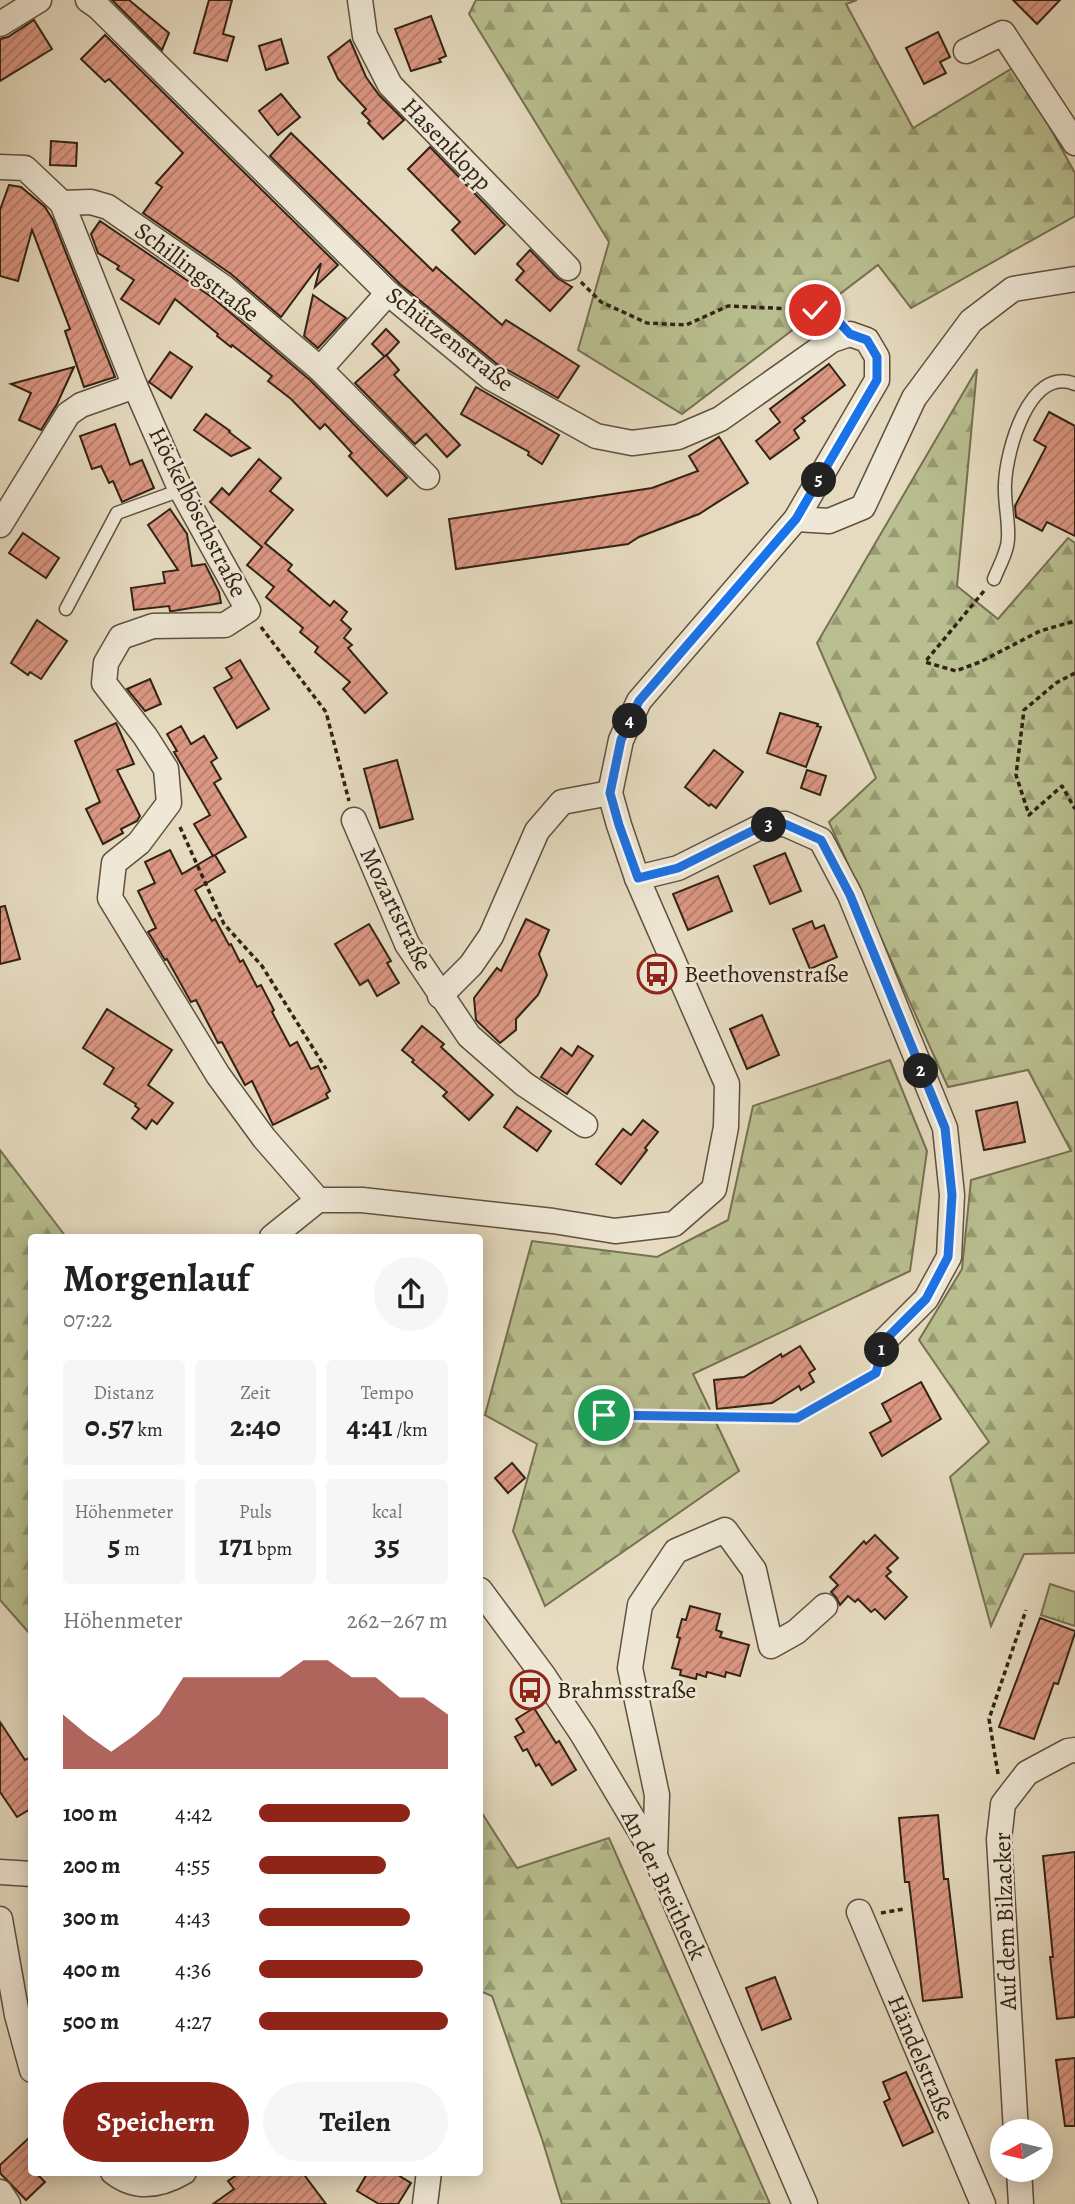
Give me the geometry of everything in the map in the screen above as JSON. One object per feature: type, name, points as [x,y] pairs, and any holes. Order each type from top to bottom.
[{"type":"street","points":[[0,24],[39,0]]},
{"type":"street","name":"Hasenklopp","points":[[360,0],[365,36],[390,85],[568,268]]},
{"type":"street","name":"Schützenstraße","points":[[96,2],[388,293],[492,378],[596,436],[632,443],[678,437],[720,419],[832,340],[850,334]]},
{"type":"street","points":[[966,51],[1003,33],[1073,135]]},
{"type":"street","name":"Höckelböschstraße","points":[[0,167],[25,169],[62,203],[135,386],[181,490],[248,610],[225,625],[153,626],[121,638],[106,663],[104,683],[145,736],[166,769],[169,803]]},
{"type":"street","name":"Schillingstraße","points":[[62,203],[91,202],[108,207],[222,286],[320,369],[427,477]]},
{"type":"street","points":[[796,519],[829,522],[863,508],[914,398],[971,321],[1013,289],[1075,279]]},
{"type":"street","points":[[320,369],[388,293]]},
{"type":"street","points":[[276,1234],[318,1199],[362,1200],[615,1231],[674,1224],[714,1189],[726,1127],[727,1084],[638,878],[610,793],[621,740],[639,701],[796,519],[877,380],[877,357],[867,340],[850,334]]},
{"type":"street","points":[[0,525],[68,414],[81,405],[135,386]]},
{"type":"street","name":"Mozartstraße","points":[[440,996],[471,965],[491,936],[537,831],[562,802],[610,793]]},
{"type":"street","points":[[169,803],[139,843],[114,863],[110,898],[218,1075],[264,1138],[318,1199]]},
{"type":"street","name":"Mozartstraße","points":[[354,820],[407,944],[469,1036],[524,1084],[585,1125]]},
{"type":"street","points":[[638,878],[678,868],[764,825],[785,824],[821,840],[850,895],[945,1128],[952,1195],[948,1257],[926,1299],[885,1340]]},
{"type":"street","points":[[655,1856],[657,1795],[630,1668],[640,1605],[676,1551],[724,1530],[754,1570],[771,1646],[796,1632],[825,1606]]},
{"type":"street","name":"An der Breitheck","points":[[483,1594],[583,1735],[655,1856],[805,2204]]},
{"type":"street","name":"Auf dem Bilzacker","points":[[1015,2119],[999,1839],[1003,1804],[1027,1773],[1068,1751],[1075,1750]]},
{"type":"street","points":[[0,1872],[28,1874]]},
{"type":"street","name":"Händelstraße","points":[[859,1912],[983,2204]]},
{"type":"street","points":[[0,1919],[17,2015],[28,2055]]},
{"type":"street","points":[[118,2176],[140,2194],[174,2176]]},
{"type":"street","points":[[425,2204],[428,2176]]},
{"type":"street","points":[[1020,2182],[1021,2204]]},
{"type":"street","points":[[0,2192],[8,2204]]},
{"type":"lane","points":[[994,579],[1009,540],[1004,485],[1009,447],[1032,397],[1054,382],[1075,384]]},
{"type":"lane","points":[[66,609],[117,513],[181,490]]},
{"type":"path","points":[[568,268],[601,302],[648,323],[686,325],[728,306],[815,310],[837,320],[850,334]]},
{"type":"path","points":[[994,579],[925,662],[956,671],[981,662],[1040,631],[1075,621]]},
{"type":"path","points":[[248,610],[326,712],[354,820]]},
{"type":"path","points":[[1075,673],[1056,682],[1024,710],[1016,775],[1029,815],[1062,786],[1075,809]]},
{"type":"path","points":[[169,803],[225,924],[262,966],[326,1069]]},
{"type":"path","points":[[604,1415],[797,1418],[876,1373],[885,1340]]},
{"type":"path","points":[[1003,1804],[989,1719],[1026,1610]]},
{"type":"green space","points":[[476,0],[857,0],[846,4],[913,128],[1016,66],[1075,173],[1075,216],[911,308],[878,265],[682,414],[578,350],[609,242],[469,14]]},
{"type":"green space","points":[[977,369],[957,586],[998,619],[1068,538],[1075,543],[1075,1553],[1024,1554],[991,1626],[950,1477],[989,1442],[919,1340],[962,1269],[971,1180],[1071,1151],[1028,1070],[948,1087],[829,822],[876,778],[817,643]]},
{"type":"green space","points":[[890,1060],[927,1151],[910,1271],[693,1374],[739,1471],[545,1606],[513,1531],[537,1444],[485,1415],[532,1241],[657,1257],[728,1220],[753,1106]]},
{"type":"green space","points":[[0,1150],[64,1234],[28,1234],[28,1632],[0,1600]]},
{"type":"green space","points":[[1050,1584],[1075,1592],[1075,1626],[1041,1615]]},
{"type":"green space","points":[[483,1815],[517,1868],[609,1838],[770,2204],[562,2204],[492,1996],[483,1992]]},
{"type":"building","points":[[112,0],[129,0],[169,33],[162,50]]},
{"type":"building","points":[[209,0],[232,0],[223,34],[234,37],[227,61],[194,53]]},
{"type":"building","points":[[1013,0],[1060,0],[1037,24]]},
{"type":"building","points":[[431,16],[446,56],[439,59],[441,62],[411,71],[395,29]]},
{"type":"building","points":[[34,20],[52,49],[0,81],[0,39],[8,37]]},
{"type":"building","points":[[938,32],[950,57],[940,62],[946,73],[924,84],[906,48]]},
{"type":"building","points":[[105,35],[338,265],[315,287],[321,263],[281,317],[231,274],[143,213],[162,187],[156,183],[183,153],[109,79],[105,82],[81,59]]},
{"type":"building","points":[[281,39],[288,63],[266,70],[259,46]]},
{"type":"building","points":[[350,40],[366,77],[379,95],[404,120],[383,139],[362,113],[366,109],[338,79],[328,57]]},
{"type":"building","points":[[281,94],[300,117],[278,135],[259,111]]},
{"type":"building","points":[[291,133],[433,271],[436,267],[502,325],[506,320],[579,366],[558,398],[497,364],[400,284],[270,156]]},
{"type":"building","points":[[51,141],[77,143],[76,166],[50,165]]},
{"type":"building","points":[[430,147],[505,225],[475,254],[452,230],[460,222],[408,169]]},
{"type":"building","points":[[9,185],[21,187],[45,207],[53,220],[115,377],[84,387],[65,331],[70,329],[32,230],[18,281],[0,276],[0,210]]},
{"type":"building","points":[[100,221],[213,298],[310,380],[407,478],[387,496],[349,456],[352,453],[325,424],[320,429],[291,399],[268,381],[272,376],[217,336],[218,334],[175,299],[159,324],[121,299],[134,280],[117,269],[119,266],[98,253],[91,234]]},
{"type":"building","points":[[530,250],[557,278],[572,287],[550,311],[516,280],[524,271],[517,264]]},
{"type":"building","points":[[313,295],[346,318],[318,348],[304,336]]},
{"type":"building","points":[[386,329],[399,342],[385,357],[372,344]]},
{"type":"building","points":[[170,352],[192,367],[171,398],[149,382]]},
{"type":"building","points":[[386,355],[399,370],[394,375],[460,445],[447,457],[426,434],[415,444],[355,383]]},
{"type":"building","points":[[829,364],[845,385],[802,418],[805,421],[794,430],[799,438],[770,459],[756,441],[780,422],[770,409]]},
{"type":"building","points":[[74,367],[57,404],[41,430],[19,420],[31,393],[11,384]]},
{"type":"building","points":[[476,387],[559,435],[542,464],[528,455],[529,452],[461,414]]},
{"type":"building","points":[[1049,412],[1075,426],[1075,536],[1047,522],[1042,531],[1016,517],[1015,506],[1046,447],[1034,440]]},
{"type":"building","points":[[206,414],[250,448],[231,456],[194,430]]},
{"type":"building","points":[[115,424],[130,465],[142,460],[154,488],[122,502],[113,481],[109,483],[101,466],[92,469],[80,436]]},
{"type":"building","points":[[719,437],[748,483],[699,514],[639,537],[628,544],[456,569],[449,519],[652,488],[698,471],[689,456]]},
{"type":"building","points":[[259,459],[281,478],[270,491],[293,510],[265,543],[292,565],[288,570],[330,606],[334,601],[347,612],[341,620],[351,629],[344,638],[352,645],[348,648],[387,693],[365,713],[343,689],[350,682],[315,652],[318,647],[300,632],[303,628],[266,597],[274,587],[247,565],[262,547],[210,502],[222,488],[229,495]]},
{"type":"building","points":[[170,509],[187,534],[192,566],[205,564],[219,592],[221,603],[173,611],[170,611],[169,606],[134,610],[131,588],[165,583],[163,572],[178,570],[148,525]]},
{"type":"building","points":[[23,533],[59,558],[46,578],[9,553]]},
{"type":"building","points":[[37,620],[67,641],[41,679],[30,672],[28,675],[11,663]]},
{"type":"building","points":[[240,660],[269,709],[237,728],[214,688],[232,678],[226,668]]},
{"type":"building","points":[[150,679],[161,704],[145,711],[127,689]]},
{"type":"building","points":[[780,713],[821,727],[806,767],[767,753]]},
{"type":"building","points":[[116,723],[134,764],[117,770],[140,816],[137,821],[121,829],[123,833],[103,844],[86,809],[100,802],[75,741]]},
{"type":"building","points":[[181,726],[191,744],[204,736],[217,758],[211,762],[221,779],[214,783],[246,837],[215,855],[225,872],[195,890],[240,962],[243,960],[257,987],[261,985],[290,1046],[297,1042],[311,1069],[318,1066],[330,1091],[326,1094],[328,1098],[273,1125],[252,1081],[245,1085],[222,1042],[218,1043],[196,1000],[191,1002],[148,932],[156,928],[138,891],[155,883],[145,862],[170,850],[182,874],[213,856],[194,824],[210,815],[174,752],[177,751],[167,734]]},
{"type":"building","points":[[714,750],[743,772],[716,808],[711,804],[709,806],[685,787]]},
{"type":"building","points":[[397,760],[413,819],[380,828],[364,769]]},
{"type":"building","points":[[807,770],[826,776],[820,795],[801,788]]},
{"type":"building","points":[[785,853],[801,891],[770,904],[754,866]]},
{"type":"building","points":[[718,876],[732,911],[688,930],[673,894]]},
{"type":"building","points":[[5,906],[20,959],[0,964],[0,907]]},
{"type":"building","points":[[526,919],[549,930],[539,954],[547,975],[538,995],[516,1019],[516,1030],[500,1043],[476,1020],[474,998],[497,968],[501,971]]},
{"type":"building","points":[[812,921],[815,929],[824,925],[837,957],[810,969],[793,929]]},
{"type":"building","points":[[369,924],[391,961],[387,963],[399,983],[377,996],[368,980],[360,985],[335,944]]},
{"type":"building","points":[[107,1009],[172,1050],[148,1085],[173,1103],[157,1124],[152,1120],[146,1129],[132,1118],[139,1109],[136,1104],[104,1084],[114,1068],[83,1048]]},
{"type":"building","points":[[762,1015],[779,1055],[747,1069],[730,1029]]},
{"type":"building","points":[[422,1026],[444,1044],[441,1047],[493,1095],[469,1120],[443,1096],[447,1092],[402,1050]]},
{"type":"building","points":[[578,1046],[593,1056],[567,1094],[541,1077],[561,1048],[572,1056]]},
{"type":"building","points":[[1017,1102],[1025,1142],[984,1150],[976,1111]]},
{"type":"building","points":[[517,1107],[551,1131],[537,1151],[504,1127]]},
{"type":"building","points":[[643,1120],[658,1132],[621,1184],[596,1164],[623,1129],[631,1135]]},
{"type":"building","points":[[800,1346],[815,1369],[809,1373],[814,1382],[801,1390],[799,1386],[772,1403],[717,1409],[714,1380],[744,1377],[781,1354],[782,1357]]},
{"type":"building","points":[[921,1382],[941,1419],[882,1456],[870,1433],[891,1421],[882,1404]]},
{"type":"building","points":[[512,1463],[525,1478],[508,1493],[495,1478]]},
{"type":"building","points":[[875,1535],[898,1558],[887,1568],[891,1572],[886,1576],[907,1597],[885,1619],[875,1609],[871,1612],[858,1599],[855,1602],[848,1596],[840,1605],[831,1592],[838,1585],[830,1577],[864,1541],[866,1544]]},
{"type":"building","points":[[690,1606],[720,1614],[716,1630],[722,1632],[720,1637],[749,1645],[740,1676],[726,1672],[725,1677],[707,1672],[706,1677],[697,1674],[696,1679],[680,1675],[681,1670],[672,1668],[682,1619],[686,1620]]},
{"type":"building","points":[[1040,1618],[1075,1633],[1058,1684],[1054,1683],[1034,1739],[999,1727]]},
{"type":"building","points":[[534,1708],[556,1743],[559,1741],[576,1770],[552,1785],[539,1764],[536,1766],[527,1749],[523,1751],[515,1737],[524,1732],[516,1719]]},
{"type":"building","points":[[0,1722],[25,1760],[28,1758],[28,1810],[17,1817],[0,1792]]},
{"type":"building","points":[[938,1815],[944,1879],[948,1879],[962,1997],[923,2001],[909,1882],[905,1882],[899,1818]]},
{"type":"building","points":[[1075,1852],[1075,2017],[1057,2019],[1043,1856]]},
{"type":"building","points":[[775,1977],[791,2019],[762,2030],[746,1988]]},
{"type":"building","points":[[1075,2058],[1075,2126],[1065,2126],[1056,2060]]},
{"type":"building","points":[[906,2072],[933,2132],[903,2146],[884,2102],[890,2099],[883,2082]]},
{"type":"building","points":[[28,2139],[28,2176],[39,2176],[45,2182],[26,2200],[0,2173],[0,2165]]},
{"type":"building","points":[[235,2176],[305,2176],[326,2204],[213,2204],[234,2189],[228,2181]]},
{"type":"building","points":[[366,2176],[400,2176],[411,2183],[398,2204],[379,2204],[357,2191]]},
{"type":"place","name":"Beethovenstraße","points":[[657,974]]},
{"type":"place","name":"Brahmsstraße","points":[[530,1690]]},
{"type":"route","points":[[604,1415],[797,1418],[876,1373],[885,1340],[926,1299],[948,1257],[952,1195],[945,1128],[850,895],[821,840],[785,824],[764,825],[678,868],[638,878],[610,793],[621,740],[639,701],[796,519],[877,380],[877,357],[867,340],[850,334],[837,320],[815,310]]}]
